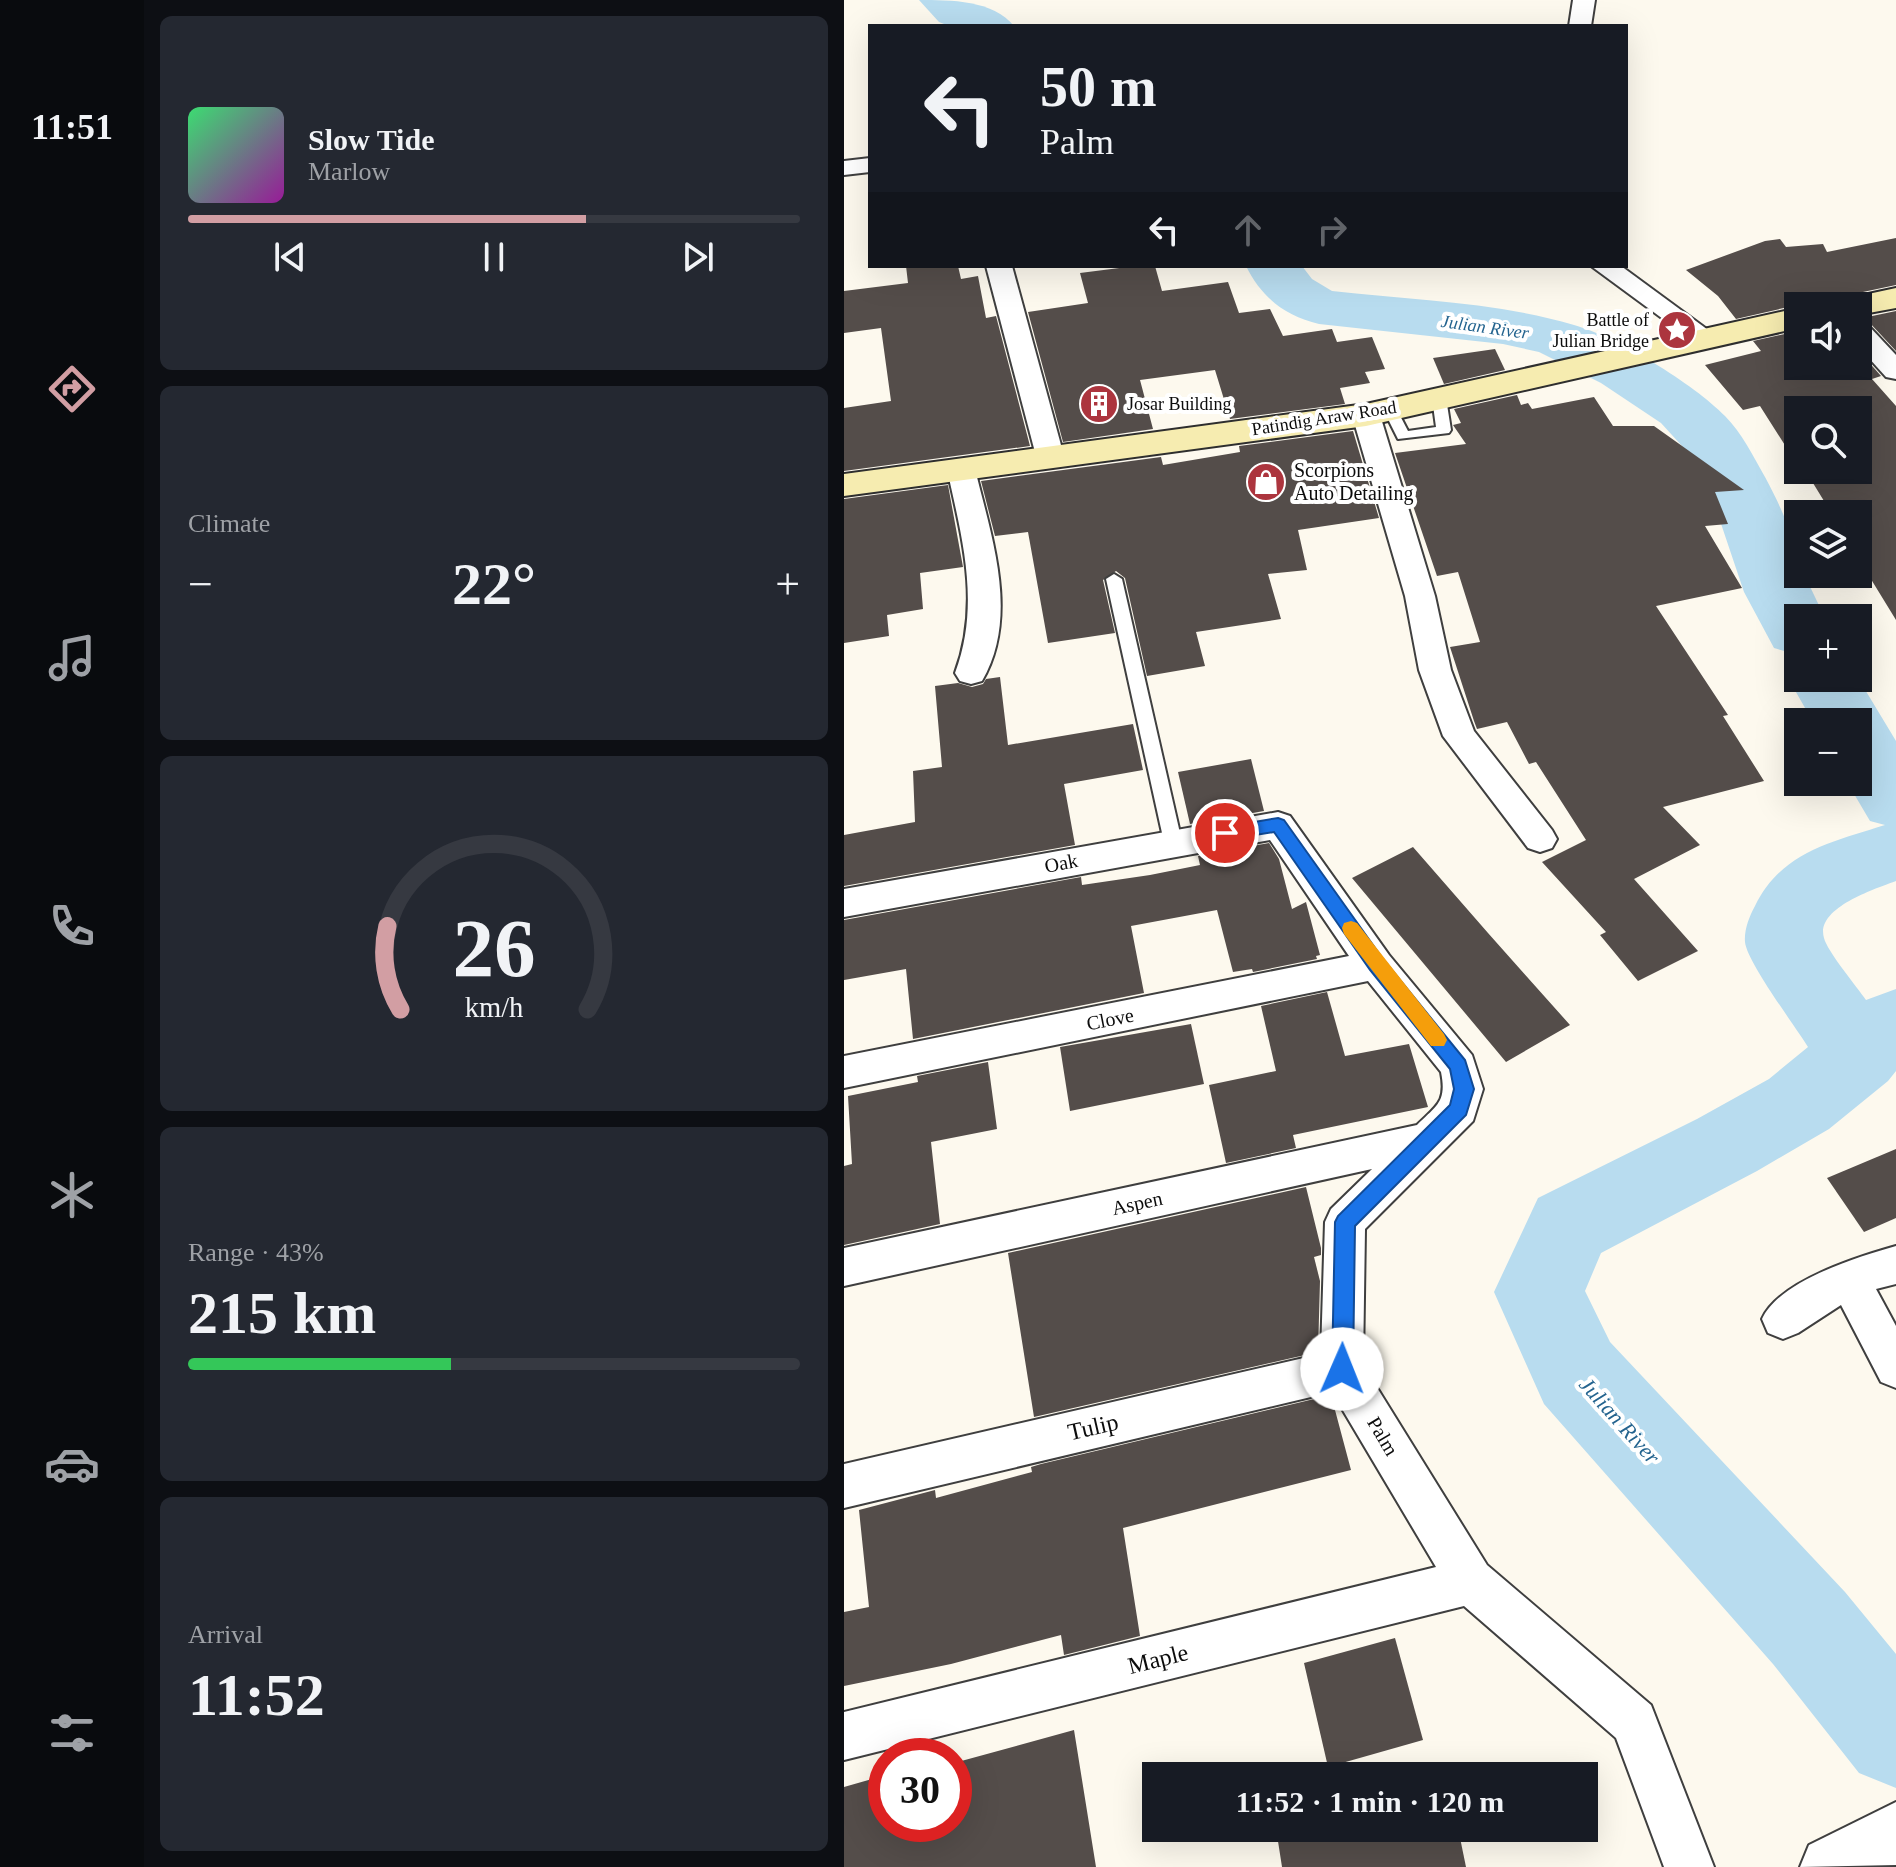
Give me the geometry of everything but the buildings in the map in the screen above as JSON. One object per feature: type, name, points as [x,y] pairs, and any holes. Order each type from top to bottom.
[{"type":"main road","points":[[1872,303],[1896,298]]},
{"type":"main road","name":"Patindig Araw Road","points":[[844,485],[1378,412],[1784,321]]},
{"type":"street","points":[[1580,24],[1584,0]]},
{"type":"street","points":[[844,168],[868,165]]},
{"type":"street","points":[[1000,268],[1050,456]]},
{"type":"street","points":[[1607,268],[1706,338]]},
{"type":"street","points":[[1872,345],[1896,371]]},
{"type":"street","points":[[1378,412],[1435,670],[1459,736],[1540,839]]},
{"type":"street","points":[[961,469],[985,578],[983,648],[971,673]]},
{"type":"street","name":"Oak","points":[[844,903],[1278,825],[1376,965]]},
{"type":"street","points":[[1342,1369],[1345,1222],[1459,1109],[1464,1089],[1459,1066],[1376,965]]},
{"type":"street","name":"Clove","points":[[844,1072],[1376,965]]},
{"type":"street","name":"Aspen","points":[[844,1267],[1430,1139]]},
{"type":"street","points":[[1783,1319],[1848,1278],[1896,1265]]},
{"type":"street","points":[[1848,1278],[1896,1368]]},
{"type":"street","name":"Tulip","points":[[844,1486],[1342,1369]]},
{"type":"street","name":"Palm","points":[[1342,1369],[1471,1581],[1634,1722],[1689,1867]]},
{"type":"street","name":"Maple","points":[[844,1736],[1471,1581]]},
{"type":"lane","points":[[1114,579],[1173,842]]},
{"type":"waterway","name":"Julian River","points":[[942,0],[956,12],[985,24]]},
{"type":"waterway","name":"Julian River","points":[[1275,268],[1292,291],[1319,307],[1503,327],[1557,338],[1622,370],[1682,410],[1704,430],[1721,453],[1744,497],[1784,605]]},
{"type":"waterway","name":"Julian River","points":[[1831,692],[1840,708]]},
{"type":"waterway","name":"Julian River","points":[[1872,762],[1896,801]]},
{"type":"waterway","points":[[1858,1055],[1784,943],[1786,921],[1794,904],[1822,880],[1896,851]]},
{"type":"waterway","name":"Julian River","points":[[1858,1055],[1896,1023]]},
{"type":"waterway","name":"Julian River","points":[[1858,1055],[1799,1104],[1727,1145],[1569,1226],[1539,1292],[1577,1373],[1809,1628],[1896,1736]]},
{"type":"slow traffic","points":[[1351,928],[1376,965],[1437,1040]]},
{"type":"place","name":"Battle of Julian Bridge","points":[[1677,330]]},
{"type":"place","name":"Josar Building","points":[[1099,404]]},
{"type":"place","name":"Scorpions Auto Detailing","points":[[1266,482]]},
{"type":"route","points":[[1225,833],[1278,825],[1376,965],[1459,1066],[1464,1089],[1459,1109],[1345,1222],[1342,1369]]}]
